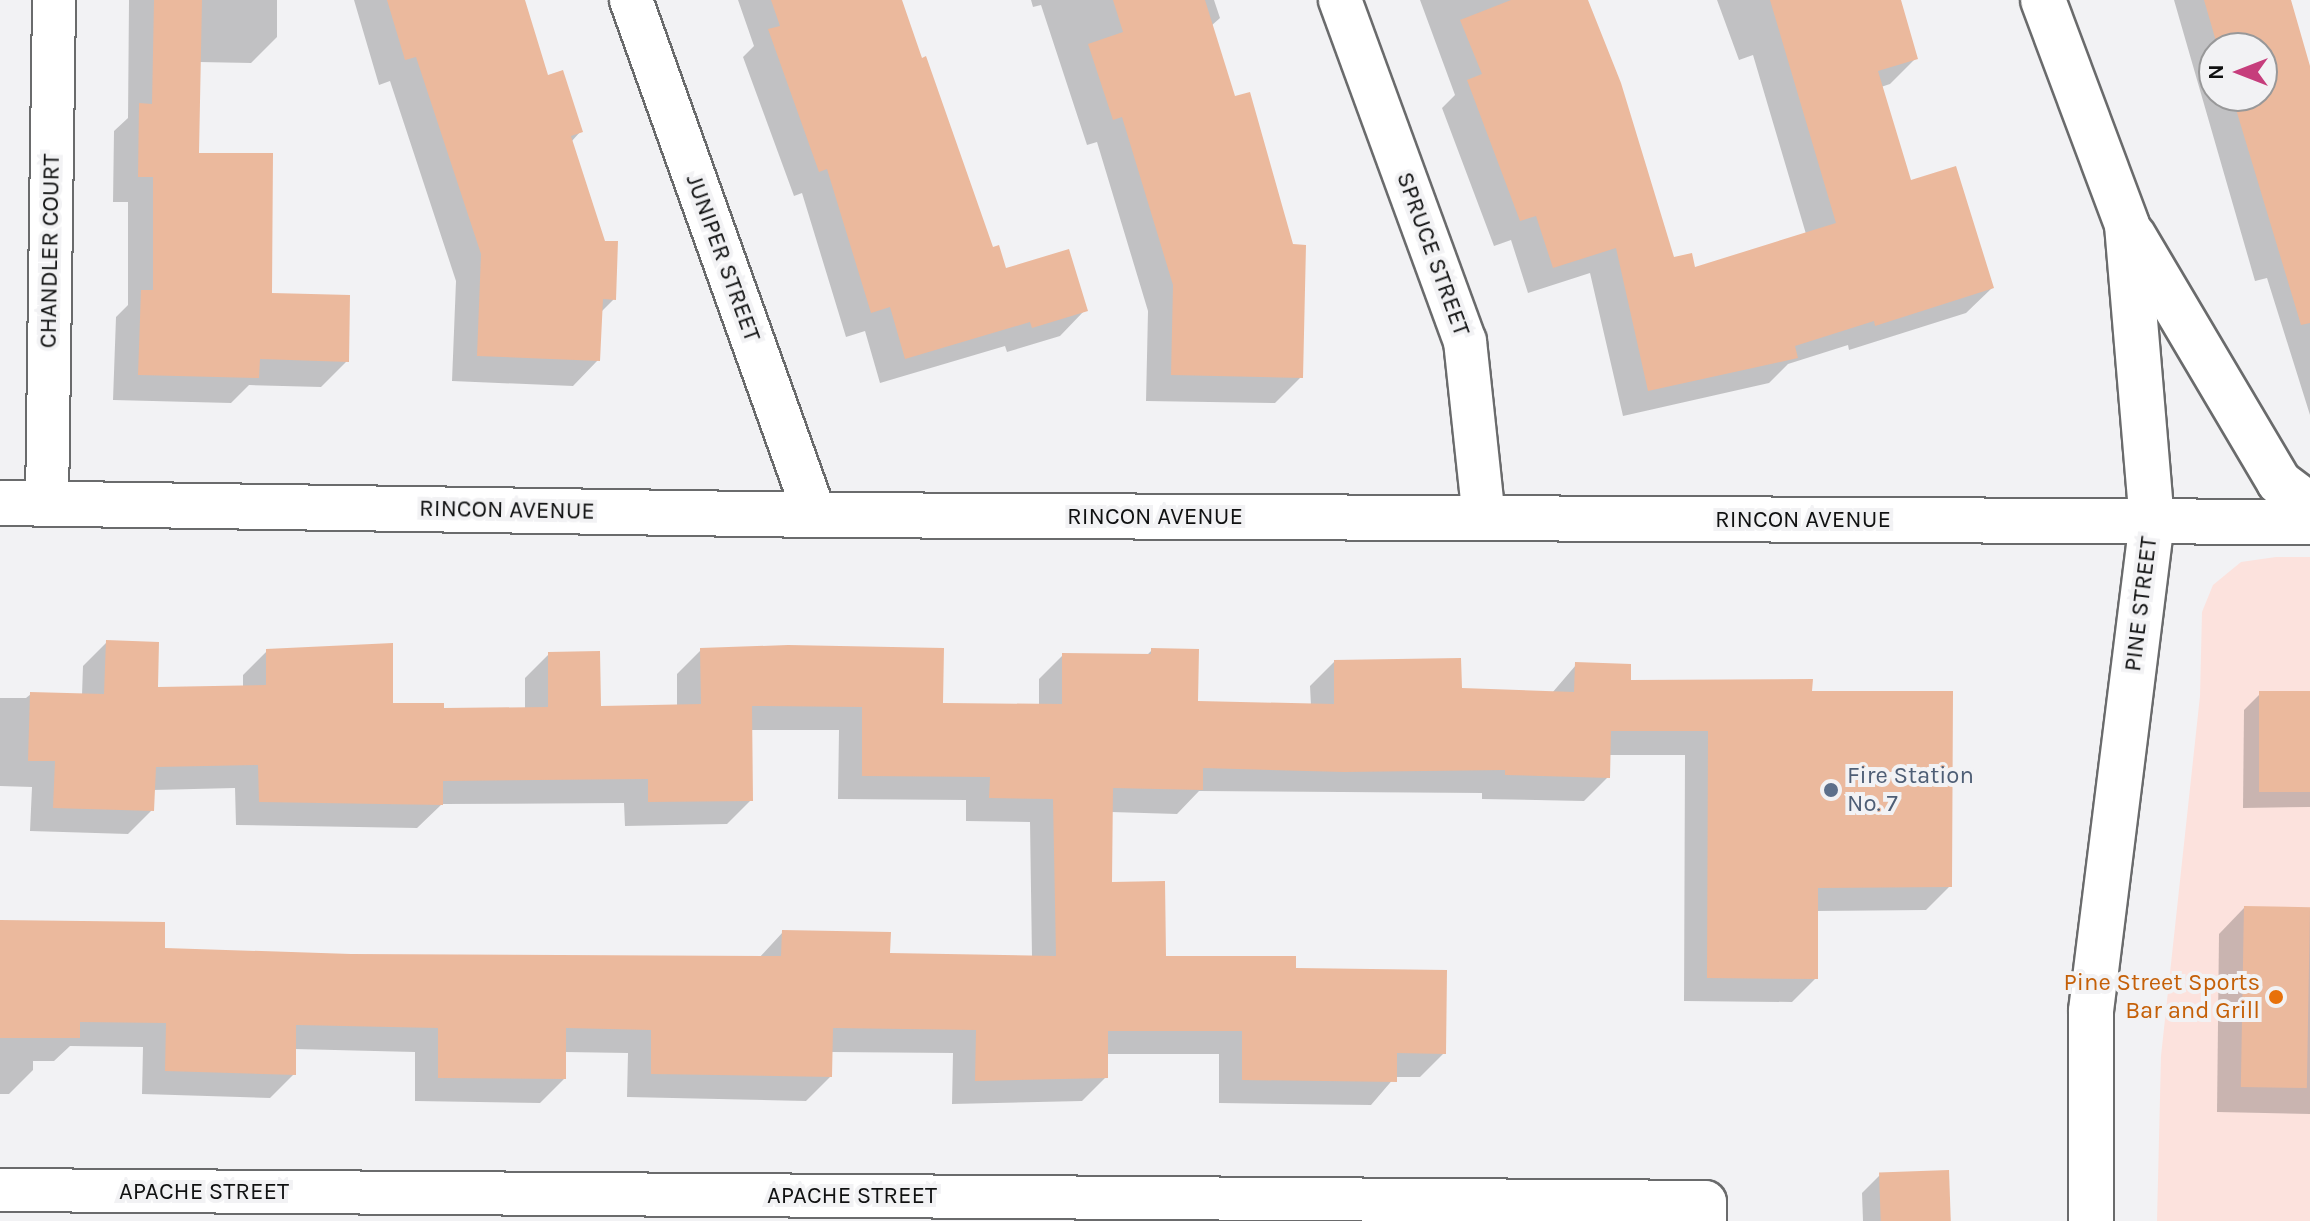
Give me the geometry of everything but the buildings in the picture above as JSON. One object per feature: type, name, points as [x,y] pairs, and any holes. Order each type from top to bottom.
[{"type":"street","name":"CHANDLER COURT","points":[[47,503],[54,0]]},
{"type":"street","name":"JUNIPER STREET","points":[[631,0],[815,515]]},
{"type":"street","name":"SPRUCE STREET","points":[[1340,0],[1465,341],[1484,518]]},
{"type":"street","name":"PINE STREET","points":[[2043,0],[2127,225],[2152,521],[2091,1011],[2091,1221]]},
{"type":"street","points":[[2127,225],[2279,482],[2310,505]]},
{"type":"street","name":"RINCON AVENUE","points":[[0,503],[815,515],[2310,522]]},
{"type":"street","name":"APACHE STREET","points":[[0,1190],[1705,1212]]},
{"type":"shaded area","points":[[2276,557],[2310,557],[2310,1221],[2157,1221],[2161,1056],[2200,696],[2202,612],[2213,585],[2241,562]]},
{"type":"place","name":"Fire Station No. 7","points":[[1831,790]]},
{"type":"place","name":"Pine Street Sports Bar and Grill","points":[[2276,997]]}]
